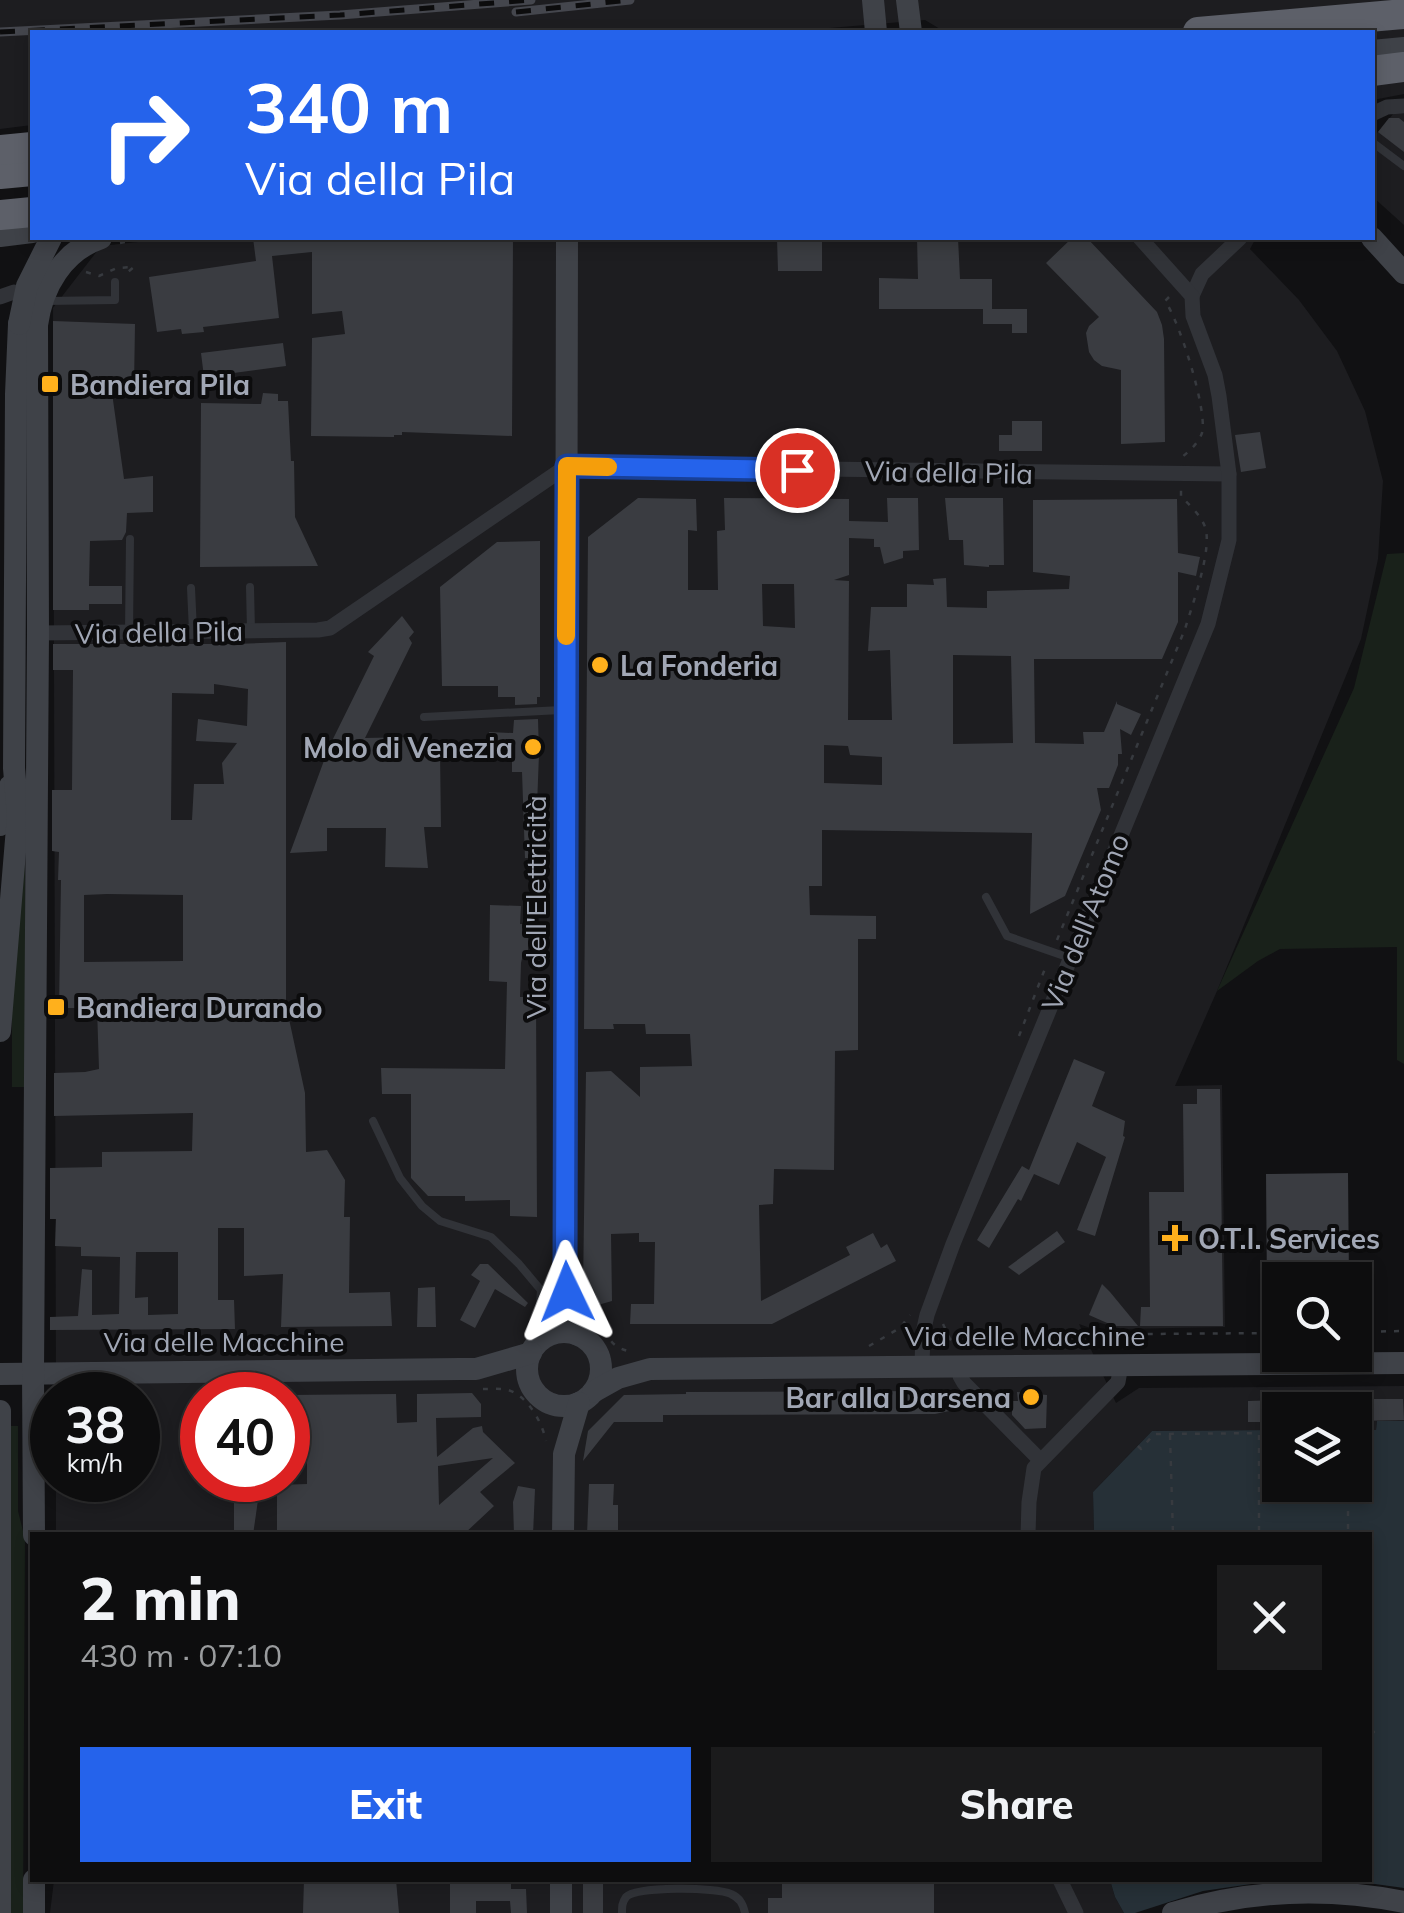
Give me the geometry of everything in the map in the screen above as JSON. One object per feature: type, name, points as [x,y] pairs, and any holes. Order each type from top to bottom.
[{"type":"highway","points":[[1221,30],[1404,14]]},
{"type":"highway","points":[[1375,71],[1404,67]]},
{"type":"highway","points":[[0,150],[30,147]]},
{"type":"highway","points":[[0,174],[30,170]]},
{"type":"highway","points":[[0,215],[30,212]]},
{"type":"street","points":[[873,30],[874,4]]},
{"type":"street","points":[[1375,51],[1404,48]]},
{"type":"street","points":[[0,236],[30,232]]},
{"type":"street","points":[[0,1031],[18,816],[14,768],[19,324],[28,286],[50,240]]},
{"type":"street","name":"Via dell'Elettricità","points":[[567,240],[567,1292],[578,1335]]},
{"type":"street","points":[[1142,240],[1192,296]]},
{"type":"street","points":[[1228,474],[1219,396],[1193,316],[1192,296],[1202,274],[1238,240]]},
{"type":"street","points":[[1374,240],[1404,273]]},
{"type":"street","points":[[33,1372],[37,339],[41,301],[55,274],[84,244],[107,241]]},
{"type":"street","points":[[0,297],[20,292],[41,301]]},
{"type":"street","name":"Via della Pila","points":[[38,633],[330,628],[567,466],[1228,474]]},
{"type":"street","name":"Via dell'Atomo","points":[[922,1365],[927,1315],[946,1262],[1208,624],[1229,540],[1228,474]]},
{"type":"street","points":[[0,824],[14,768]]},
{"type":"street","points":[[555,1451],[599,1381],[601,1370],[590,1343],[578,1335],[552,1334],[534,1349],[527,1371],[534,1392],[545,1401],[563,1406],[586,1397]]},
{"type":"street","name":"Via delle Macchine","points":[[478,1379],[534,1349]]},
{"type":"street","name":"Via delle Macchine","points":[[596,1351],[642,1361],[922,1365],[962,1357],[1120,1356],[1404,1363]]},
{"type":"street","points":[[1028,1532],[1034,1468],[1118,1382],[1120,1356]]},
{"type":"street","points":[[962,1357],[960,1376],[964,1383],[1040,1460]]},
{"type":"street","name":"Via delle Macchine","points":[[586,1397],[642,1361]]},
{"type":"street","name":"Via delle Macchine","points":[[0,1374],[30,1373]]},
{"type":"street","name":"Via delle Macchine","points":[[160,1375],[529,1382]]},
{"type":"street","points":[[545,1401],[555,1451],[563,1532]]},
{"type":"street","points":[[0,1411],[0,1913]]},
{"type":"street","points":[[34,1502],[34,1532]]},
{"type":"street","points":[[34,1882],[34,1913]]},
{"type":"street","points":[[561,1882],[561,1913]]},
{"type":"street","points":[[1061,1882],[1076,1913]]},
{"type":"street","points":[[1173,1913],[1228,1899],[1287,1893],[1343,1894],[1404,1902]]},
{"type":"lane","points":[[1375,144],[1404,166]]},
{"type":"lane","points":[[41,301],[116,300],[115,282]]},
{"type":"lane","points":[[129,632],[130,539]]},
{"type":"lane","points":[[250,587],[250,631]]},
{"type":"lane","points":[[191,588],[193,632]]},
{"type":"lane","points":[[424,716],[565,710]]},
{"type":"lane","points":[[986,898],[1006,936],[1070,958]]},
{"type":"lane","points":[[373,1121],[400,1178],[422,1206],[440,1221],[491,1237],[541,1290],[567,1292]]},
{"type":"lane","points":[[534,1349],[541,1290]]},
{"type":"lane","points":[[622,1913],[627,1896],[638,1890],[696,1889],[730,1893],[743,1904],[745,1913]]},
{"type":"path","points":[[81,270],[99,276],[117,268],[134,267],[115,282]]},
{"type":"path","points":[[1028,1039],[1018,1036],[1185,629],[1206,549],[1206,529],[1181,496],[1179,459],[1198,440],[1203,426],[1190,366],[1172,310],[1165,300],[1174,292]]},
{"type":"path","points":[[866,1348],[900,1328],[912,1310]]},
{"type":"path","points":[[942,1321],[962,1357]]},
{"type":"path","points":[[606,1329],[608,1339],[642,1361]]},
{"type":"path","points":[[1372,1332],[1404,1331]]},
{"type":"path","points":[[1120,1356],[1145,1334],[1262,1332]]},
{"type":"path","points":[[478,1379],[518,1395],[539,1420],[555,1451]]},
{"type":"path","points":[[1138,1446],[1140,1449],[1154,1434],[1259,1433],[1259,1532]]},
{"type":"path","points":[[1170,1434],[1172,1532]]},
{"type":"path","points":[[1348,1502],[1348,1532]]},
{"type":"path","points":[[1372,1732],[1382,1732]]},
{"type":"shaded area","points":[[0,0],[1404,0],[1404,94],[1375,100],[1375,30],[942,30],[925,20],[806,30],[30,30],[30,125],[0,129]]},
{"type":"shaded area","points":[[1394,113],[1404,114],[1404,225],[1375,199],[1375,136]]},
{"type":"shaded area","points":[[156,240],[1255,240],[1250,249],[1299,300],[1337,351],[1365,411],[1383,481],[1378,559],[1361,639],[1175,1086],[1222,1085],[1225,1327],[1122,1329],[1097,1322],[1093,1329],[1079,1324],[1116,1403],[1139,1388],[1404,1386],[1404,1421],[1377,1421],[1376,1430],[1372,1430],[1372,1392],[1262,1392],[1262,1430],[1152,1431],[1093,1492],[1094,1532],[56,1532],[56,1502],[160,1502],[160,1372],[56,1372],[53,308],[101,246]]},
{"type":"shaded area","points":[[1404,553],[1404,1064],[1397,1060],[1397,947],[1280,949],[1217,991],[1354,688],[1387,554]]},
{"type":"shaded area","points":[[25,812],[25,1087],[12,1087],[12,970]]},
{"type":"shaded area","points":[[1377,1421],[1404,1421],[1404,1913],[1124,1913],[1111,1882],[1372,1882],[1372,1532],[1094,1532],[1093,1492],[1152,1431],[1262,1430],[1262,1502],[1372,1502],[1372,1430],[1376,1430]]},
{"type":"shaded area","points":[[11,1426],[18,1426],[18,1511],[25,1539],[23,1913],[11,1913]]},
{"type":"shaded area","points":[[54,1882],[1111,1882],[1124,1913],[50,1913]]},
{"type":"pier","points":[[1264,1882],[1360,1882],[1404,1888],[1404,1913],[1135,1913],[1203,1891]]},
{"type":"building","points":[[1389,118],[1404,122],[1404,152],[1378,132]]},
{"type":"building","points":[[253,240],[513,240],[512,436],[402,432],[394,437],[311,436],[312,338],[345,334],[342,311],[312,314],[312,252],[272,256],[279,318],[203,327],[204,332],[157,332],[149,277],[256,261]]},
{"type":"building","points":[[777,240],[822,240],[822,271],[778,271]]},
{"type":"building","points":[[917,240],[958,240],[960,279],[992,279],[992,309],[1027,309],[1027,333],[1012,333],[1012,324],[983,324],[983,309],[879,309],[879,278],[918,279]]},
{"type":"building","points":[[1070,240],[1089,240],[1157,312],[1164,339],[1165,442],[1121,444],[1121,370],[1094,360],[1086,333],[1099,317],[1046,263]]},
{"type":"building","points":[[53,321],[135,324],[134,386],[113,389],[113,400],[124,479],[153,476],[153,512],[127,513],[122,540],[90,541],[89,586],[122,586],[122,604],[89,604],[89,610],[53,610]]},
{"type":"building","points":[[283,343],[286,366],[204,377],[201,353]]},
{"type":"building","points":[[263,393],[278,394],[278,401],[288,401],[295,517],[318,566],[200,567],[201,403],[261,404]]},
{"type":"building","points":[[1012,421],[1042,421],[1042,451],[999,451],[999,435],[1012,435]]},
{"type":"building","points":[[1260,432],[1266,468],[1241,472],[1235,435]]},
{"type":"building","points":[[638,498],[696,499],[697,531],[688,530],[688,590],[718,590],[717,531],[725,530],[724,498],[849,499],[849,521],[888,522],[887,498],[918,498],[919,550],[903,551],[903,558],[884,564],[874,539],[849,538],[849,575],[834,580],[849,581],[848,720],[892,720],[890,650],[868,651],[871,607],[907,607],[907,584],[934,585],[933,579],[946,578],[947,607],[987,608],[987,591],[1069,589],[1070,576],[1033,572],[1033,500],[1177,499],[1178,553],[1200,557],[1196,576],[1178,572],[1178,622],[1162,659],[1034,659],[1035,743],[1084,744],[1083,732],[1104,732],[1117,701],[1141,714],[1131,735],[1120,729],[1122,754],[1118,754],[1109,788],[1097,788],[1101,810],[1065,896],[1030,914],[1032,833],[822,830],[822,886],[809,886],[810,915],[876,916],[876,939],[858,939],[858,1050],[835,1051],[834,1170],[774,1169],[773,1204],[759,1205],[761,1301],[850,1255],[846,1247],[873,1233],[881,1248],[887,1244],[896,1261],[772,1324],[630,1324],[631,1304],[654,1304],[655,1242],[639,1242],[639,1233],[611,1234],[612,1301],[598,1305],[583,1289],[586,1072],[611,1071],[640,1097],[640,1067],[692,1066],[690,1034],[646,1034],[645,1024],[584,1029],[588,537]],"holes":[[[762,584],[794,584],[795,628],[763,626]],[[953,655],[1011,656],[1013,743],[953,744]],[[824,745],[848,746],[850,755],[882,757],[882,785],[824,783]]]},
{"type":"building","points":[[945,498],[1003,498],[1004,565],[964,565],[963,540],[949,540]]},
{"type":"building","points":[[540,541],[537,704],[515,705],[515,697],[498,697],[498,686],[442,686],[440,587],[497,542]]},
{"type":"building","points":[[402,616],[414,632],[409,638],[412,643],[365,738],[413,737],[413,752],[440,752],[441,827],[424,827],[428,868],[385,867],[386,828],[327,828],[327,851],[290,853],[329,747],[374,656],[368,652]]},
{"type":"building","points":[[286,642],[286,1005],[305,1093],[306,1152],[327,1150],[345,1180],[344,1217],[350,1217],[349,1293],[390,1292],[392,1326],[281,1327],[283,1274],[244,1276],[244,1228],[218,1228],[218,1300],[234,1300],[235,1329],[50,1330],[50,1317],[78,1316],[82,1269],[92,1270],[92,1315],[119,1314],[120,1257],[81,1256],[81,1247],[55,1246],[56,1219],[50,1219],[50,1168],[102,1167],[102,1152],[192,1151],[193,1113],[54,1116],[54,1073],[99,1069],[97,1008],[59,1008],[61,880],[59,852],[52,851],[52,790],[72,790],[73,670],[53,670],[53,644]],"holes":[[[214,684],[248,689],[247,726],[198,719],[196,741],[237,743],[222,763],[224,784],[194,784],[192,820],[171,820],[172,693],[214,694]],[[84,895],[183,895],[183,961],[84,962]],[[136,1252],[178,1252],[178,1314],[148,1315],[148,1297],[135,1298]]]},
{"type":"building","points":[[538,719],[535,858],[525,858],[522,772],[512,772],[512,754],[488,752],[489,732],[513,733],[514,720]]},
{"type":"building","points":[[490,905],[521,906],[520,924],[523,935],[528,934],[528,953],[523,954],[521,963],[520,997],[536,997],[537,1217],[510,1216],[510,1200],[465,1201],[465,1196],[428,1196],[411,1178],[411,1094],[382,1094],[381,1068],[505,1069],[507,982],[489,981]]},
{"type":"building","points":[[1074,1059],[1105,1072],[1092,1106],[1125,1121],[1125,1137],[1095,1236],[1077,1230],[1106,1157],[1077,1142],[1059,1185],[1034,1174],[989,1248],[977,1240],[1022,1166],[1029,1170]]},
{"type":"building","points":[[1197,1089],[1220,1089],[1223,1326],[1140,1326],[1141,1307],[1150,1307],[1149,1192],[1184,1192],[1183,1104],[1197,1104]]},
{"type":"building","points":[[1348,1173],[1349,1262],[1267,1262],[1266,1174]]},
{"type":"building","points":[[1057,1231],[1065,1242],[1019,1275],[1008,1267]]},
{"type":"building","points":[[480,1264],[488,1264],[528,1303],[525,1307],[495,1289],[475,1328],[460,1320],[480,1281],[471,1275]]},
{"type":"building","points":[[1102,1284],[1138,1326],[1114,1326],[1089,1315]]},
{"type":"building","points":[[435,1287],[436,1327],[417,1327],[418,1288]]},
{"type":"building","points":[[932,1391],[954,1410],[935,1414],[663,1415],[663,1422],[614,1422],[583,1461],[588,1431],[624,1395]]},
{"type":"building","points":[[1017,1392],[1047,1395],[1046,1428],[1025,1429],[1012,1415]]},
{"type":"building","points":[[472,1393],[481,1404],[481,1417],[436,1418],[437,1457],[473,1428],[482,1426],[483,1432],[515,1463],[480,1492],[494,1506],[466,1532],[277,1532],[277,1502],[310,1502],[310,1395],[396,1394],[397,1423],[417,1422],[417,1394]],"holes":[[[493,1458],[439,1505],[438,1466]]]},
{"type":"building","points":[[1372,1399],[1403,1399],[1404,1420],[1372,1421]]},
{"type":"building","points":[[1248,1401],[1262,1401],[1262,1422],[1248,1422]]},
{"type":"building","points":[[589,1484],[614,1484],[618,1532],[587,1532]]},
{"type":"building","points":[[518,1486],[535,1489],[533,1532],[514,1532],[513,1502]]},
{"type":"building","points":[[234,1502],[258,1502],[253,1532],[234,1532]]},
{"type":"building","points":[[304,1882],[396,1882],[399,1913],[303,1913]]},
{"type":"building","points":[[450,1882],[511,1882],[511,1889],[526,1889],[527,1913],[511,1913],[510,1901],[476,1901],[476,1913],[450,1913]]},
{"type":"building","points":[[583,1882],[603,1882],[603,1913],[583,1913]]},
{"type":"building","points":[[782,1882],[934,1882],[934,1913],[768,1913],[768,1898],[782,1898]]},
{"type":"railway","points":[[40,30],[340,15],[531,0]]},
{"type":"railway","points":[[516,12],[630,0]]},
{"type":"railway","points":[[0,32],[30,30]]},
{"type":"slow traffic","points":[[566,636],[567,466],[608,467]]},
{"type":"place","name":"Bandiera Pila","points":[[50,384]]},
{"type":"place","name":"La Fonderia","points":[[600,665]]},
{"type":"place","name":"Molo di Venezia","points":[[533,747]]},
{"type":"place","name":"Bandiera Durando","points":[[56,1007]]},
{"type":"place","name":"O.T.I. Services","points":[[1175,1238]]},
{"type":"place","name":"Bar alla Darsena","points":[[1031,1397]]},
{"type":"route","points":[[567,1292],[567,466],[797,470]]}]
